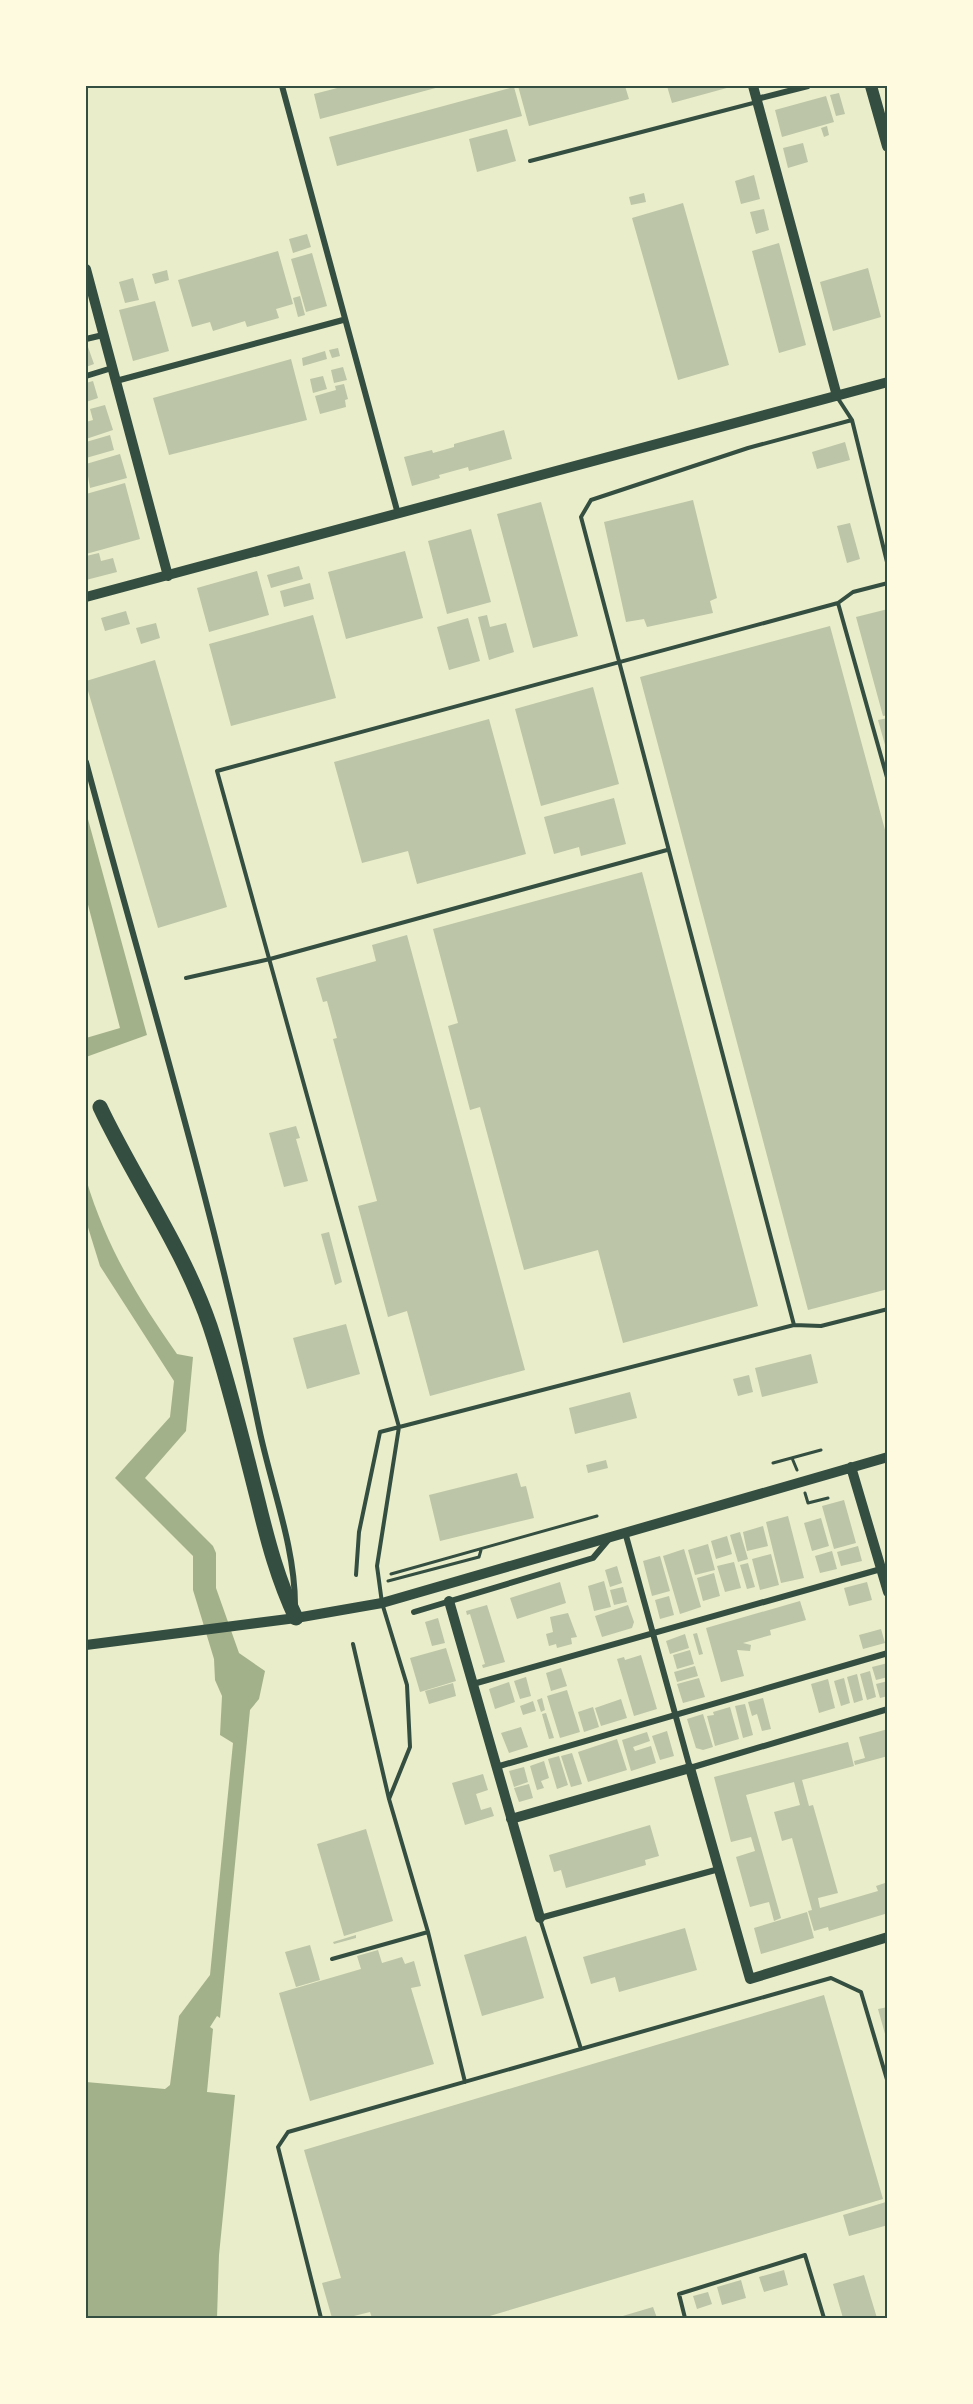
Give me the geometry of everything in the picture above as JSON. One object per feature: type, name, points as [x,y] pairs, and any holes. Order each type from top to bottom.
[{"type":"highway","points":[[100,1107],[119,1147],[164,1222],[196,1288],[225,1371],[279,1582],[296,1618]]},
{"type":"main road","points":[[871,86],[888,146]]},
{"type":"street","points":[[282,86],[343,320],[398,514]]},
{"type":"street","points":[[753,86],[837,396]]},
{"type":"street","points":[[757,100],[808,86]]},
{"type":"street","points":[[86,269],[88,284],[168,576]]},
{"type":"street","points":[[116,381],[343,320]]},
{"type":"street","points":[[86,339],[103,335]]},
{"type":"street","points":[[86,376],[112,368]]},
{"type":"street","points":[[86,597],[888,382]]},
{"type":"street","points":[[86,762],[237,1319],[266,1465],[295,1579],[296,1618]]},
{"type":"street","points":[[86,1645],[296,1618],[382,1603],[888,1457]]},
{"type":"street","points":[[851,1467],[884,1568],[888,1592]]},
{"type":"street","points":[[625,1532],[651,1632],[750,1980],[888,1937]]},
{"type":"street","points":[[414,1612],[593,1558],[611,1536]]},
{"type":"street","points":[[472,1684],[884,1568]]},
{"type":"street","points":[[448,1601],[540,1918],[718,1869]]},
{"type":"street","points":[[496,1767],[888,1653]]},
{"type":"street","points":[[512,1818],[888,1709]]},
{"type":"lane","points":[[530,161],[757,100]]},
{"type":"lane","points":[[837,396],[852,420],[888,566]]},
{"type":"lane","points":[[794,1325],[581,517],[591,500],[748,448],[852,420]]},
{"type":"lane","points":[[389,1799],[411,1747],[407,1684],[382,1603],[377,1566],[399,1427],[217,771],[838,603],[853,592],[888,583]]},
{"type":"lane","points":[[838,603],[888,781]]},
{"type":"lane","points":[[186,978],[270,959],[667,850]]},
{"type":"lane","points":[[356,1575],[360,1532],[380,1432],[794,1325],[821,1326],[888,1309]]},
{"type":"lane","points":[[353,1644],[389,1799],[428,1932],[465,2082]]},
{"type":"lane","points":[[540,1918],[581,2049]]},
{"type":"lane","points":[[332,1959],[428,1932]]},
{"type":"lane","points":[[321,2319],[278,2147],[288,2132],[831,1978],[861,1992],[888,2083]]},
{"type":"lane","points":[[685,2319],[679,2294],[805,2255],[824,2319]]},
{"type":"path","points":[[773,1463],[821,1450]]},
{"type":"path","points":[[808,1503],[828,1498]]},
{"type":"path","points":[[391,1574],[597,1516]]},
{"type":"path","points":[[379,1580],[393,1581],[478,1557],[482,1549]]},
{"type":"shaded area","points":[[86,812],[147,1035],[86,1057],[86,1038],[120,1028],[86,897]]},
{"type":"shaded area","points":[[86,1179],[103,1227],[136,1291],[177,1354],[193,1357],[186,1431],[145,1478],[213,1546],[216,1553],[216,1588],[239,1653],[265,1671],[259,1699],[250,1710],[220,2018],[217,2016],[210,2027],[213,2029],[207,2092],[235,2095],[219,2255],[217,2318],[86,2318],[86,2082],[165,2089],[170,2085],[179,2016],[210,1975],[233,1743],[220,1735],[222,1696],[215,1680],[214,1659],[193,1590],[193,1556],[115,1478],[170,1417],[174,1381],[100,1266],[86,1221]]},
{"type":"building","points":[[345,86],[443,86],[320,119],[314,94]]},
{"type":"building","points":[[518,86],[625,86],[629,99],[529,126]]},
{"type":"building","points":[[667,86],[734,86],[672,103]]},
{"type":"building","points":[[514,87],[522,116],[337,166],[329,137]]},
{"type":"building","points":[[839,93],[845,114],[836,116],[830,95]]},
{"type":"building","points":[[826,96],[834,122],[782,137],[775,110]]},
{"type":"building","points":[[827,126],[829,135],[824,137],[821,128]]},
{"type":"building","points":[[507,129],[516,161],[477,172],[469,139]]},
{"type":"building","points":[[803,143],[808,162],[788,168],[783,148]]},
{"type":"building","points":[[754,175],[760,199],[741,204],[735,181]]},
{"type":"building","points":[[644,193],[646,202],[631,205],[629,197]]},
{"type":"building","points":[[683,203],[729,365],[678,380],[632,218]]},
{"type":"building","points":[[764,209],[769,230],[756,234],[750,212]]},
{"type":"building","points":[[307,234],[311,247],[293,253],[289,239]]},
{"type":"building","points":[[779,243],[806,345],[779,353],[752,251]]},
{"type":"building","points":[[278,251],[293,304],[276,309],[279,318],[247,327],[245,321],[213,331],[210,322],[192,327],[178,280]]},
{"type":"building","points":[[312,253],[327,306],[306,312],[291,259]]},
{"type":"building","points":[[868,268],[881,317],[833,331],[820,282]]},
{"type":"building","points":[[167,270],[169,280],[155,284],[152,274]]},
{"type":"building","points":[[133,278],[139,300],[125,303],[119,282]]},
{"type":"building","points":[[300,296],[305,315],[298,317],[293,298]]},
{"type":"building","points":[[155,301],[169,351],[133,361],[119,310]]},
{"type":"building","points":[[88,347],[94,364],[86,367],[86,348]]},
{"type":"building","points":[[338,348],[340,356],[332,358],[329,350]]},
{"type":"building","points":[[325,351],[327,359],[303,366],[302,358]]},
{"type":"building","points":[[291,359],[307,420],[169,455],[153,398]]},
{"type":"building","points":[[343,367],[347,380],[334,383],[331,370]]},
{"type":"building","points":[[323,376],[327,389],[313,393],[310,379]]},
{"type":"building","points":[[93,381],[98,398],[86,402],[86,383]]},
{"type":"building","points":[[344,384],[348,399],[345,400],[346,407],[320,414],[315,396],[336,390],[335,386]]},
{"type":"building","points":[[105,405],[113,430],[86,439],[86,422],[93,420],[90,409]]},
{"type":"building","points":[[504,430],[512,459],[469,471],[468,467],[412,486],[404,457],[432,450],[433,453],[454,447],[454,444]]},
{"type":"building","points":[[110,435],[114,450],[86,458],[86,442]]},
{"type":"building","points":[[845,442],[850,460],[817,469],[812,452]]},
{"type":"building","points":[[120,454],[127,478],[90,488],[86,464]]},
{"type":"building","points":[[125,483],[140,539],[86,554],[86,494]]},
{"type":"building","points":[[693,500],[717,598],[710,601],[713,613],[647,627],[644,619],[626,622],[604,522]]},
{"type":"building","points":[[541,502],[578,636],[533,648],[497,514]]},
{"type":"building","points":[[850,523],[860,559],[847,563],[837,526]]},
{"type":"building","points":[[471,529],[491,602],[447,614],[428,541]]},
{"type":"building","points":[[405,551],[423,618],[346,639],[328,572]]},
{"type":"building","points":[[99,553],[101,561],[113,558],[117,572],[86,580],[86,556]]},
{"type":"building","points":[[299,566],[303,579],[271,588],[267,575]]},
{"type":"building","points":[[257,571],[269,615],[209,632],[197,588]]},
{"type":"building","points":[[310,583],[314,599],[284,607],[280,591]]},
{"type":"building","points":[[888,609],[888,715],[883,716],[856,617]]},
{"type":"building","points":[[126,611],[130,624],[105,631],[101,618]]},
{"type":"building","points":[[313,615],[336,698],[231,726],[209,644]]},
{"type":"building","points":[[487,615],[490,627],[506,623],[514,652],[489,660],[478,617]]},
{"type":"building","points":[[468,618],[480,661],[449,670],[437,627]]},
{"type":"building","points":[[156,623],[160,638],[141,644],[136,628]]},
{"type":"building","points":[[830,626],[888,841],[888,1289],[808,1310],[640,677]]},
{"type":"building","points":[[155,660],[227,907],[158,928],[86,684],[86,681]]},
{"type":"building","points":[[593,687],[619,784],[541,806],[515,709]]},
{"type":"building","points":[[888,718],[888,752],[887,752],[878,720]]},
{"type":"building","points":[[489,719],[526,854],[417,884],[408,851],[362,863],[334,762]]},
{"type":"building","points":[[614,798],[626,844],[581,856],[579,847],[554,854],[544,817]]},
{"type":"building","points":[[642,872],[758,1306],[623,1343],[598,1250],[524,1270],[480,1107],[470,1110],[448,1026],[458,1023],[433,929]]},
{"type":"building","points":[[407,935],[525,1370],[430,1396],[407,1311],[388,1317],[358,1206],[377,1201],[333,1039],[337,1038],[327,1001],[323,1002],[316,978],[376,961],[372,945]]},
{"type":"building","points":[[296,1126],[300,1138],[296,1139],[308,1181],[284,1187],[269,1133]]},
{"type":"building","points":[[329,1232],[342,1282],[335,1285],[321,1234]]},
{"type":"building","points":[[346,1324],[360,1374],[307,1389],[293,1338]]},
{"type":"building","points":[[811,1354],[818,1383],[762,1397],[755,1368]]},
{"type":"building","points":[[749,1375],[753,1392],[738,1396],[733,1379]]},
{"type":"building","points":[[630,1392],[637,1418],[575,1434],[569,1408]]},
{"type":"building","points":[[606,1460],[608,1468],[588,1473],[586,1465]]},
{"type":"building","points":[[517,1473],[521,1487],[526,1486],[534,1518],[440,1541],[429,1495]]},
{"type":"building","points":[[844,1500],[856,1543],[834,1549],[822,1506]]},
{"type":"building","points":[[788,1516],[804,1578],[781,1583],[766,1522]]},
{"type":"building","points":[[821,1518],[829,1546],[812,1551],[804,1523]]},
{"type":"building","points":[[763,1526],[768,1546],[747,1551],[743,1532]]},
{"type":"building","points":[[740,1532],[748,1559],[738,1562],[730,1535]]},
{"type":"building","points":[[727,1536],[732,1554],[716,1559],[711,1541]]},
{"type":"building","points":[[708,1544],[715,1570],[695,1575],[688,1550]]},
{"type":"building","points":[[858,1546],[862,1561],[841,1566],[837,1552]]},
{"type":"building","points":[[684,1549],[701,1607],[680,1614],[663,1556]]},
{"type":"building","points":[[832,1551],[837,1569],[820,1573],[815,1556]]},
{"type":"building","points":[[771,1554],[779,1585],[760,1590],[752,1559]]},
{"type":"building","points":[[660,1556],[670,1591],[652,1596],[643,1561]]},
{"type":"building","points":[[734,1562],[741,1588],[725,1592],[717,1566]]},
{"type":"building","points":[[748,1563],[755,1587],[747,1589],[740,1565]]},
{"type":"building","points":[[617,1566],[622,1583],[610,1587],[605,1570]]},
{"type":"building","points":[[714,1573],[720,1596],[703,1601],[697,1578]]},
{"type":"building","points":[[604,1581],[611,1607],[594,1611],[588,1586]]},
{"type":"building","points":[[560,1582],[566,1603],[517,1619],[510,1598]]},
{"type":"building","points":[[867,1582],[872,1600],[849,1606],[844,1588]]},
{"type":"building","points":[[623,1587],[627,1602],[614,1605],[610,1590]]},
{"type":"building","points":[[669,1596],[674,1615],[660,1619],[655,1600]]},
{"type":"building","points":[[800,1601],[806,1620],[770,1630],[771,1635],[743,1643],[751,1645],[750,1651],[737,1650],[744,1676],[721,1682],[706,1628]]},
{"type":"building","points":[[487,1605],[505,1662],[483,1668],[482,1665],[485,1664],[470,1614],[467,1615],[466,1611]]},
{"type":"building","points":[[628,1605],[634,1622],[632,1628],[602,1637],[595,1616]]},
{"type":"building","points":[[568,1613],[577,1637],[571,1638],[572,1644],[557,1648],[556,1644],[549,1646],[546,1634],[553,1632],[550,1617]]},
{"type":"building","points":[[438,1618],[445,1643],[432,1646],[425,1622]]},
{"type":"building","points":[[881,1629],[885,1643],[863,1649],[859,1635]]},
{"type":"building","points":[[697,1633],[703,1654],[699,1655],[693,1634]]},
{"type":"building","points":[[685,1634],[689,1648],[670,1654],[666,1641]]},
{"type":"building","points":[[446,1648],[456,1681],[420,1692],[410,1658]]},
{"type":"building","points":[[690,1650],[694,1664],[677,1669],[673,1655]]},
{"type":"building","points":[[641,1655],[657,1709],[634,1716],[617,1659],[624,1657],[625,1660]]},
{"type":"building","points":[[888,1663],[888,1677],[876,1680],[872,1667]]},
{"type":"building","points":[[695,1666],[698,1676],[677,1682],[674,1672]]},
{"type":"building","points":[[561,1668],[567,1686],[551,1691],[546,1673]]},
{"type":"building","points":[[870,1671],[876,1697],[867,1700],[860,1674]]},
{"type":"building","points":[[857,1674],[863,1700],[854,1703],[847,1677]]},
{"type":"building","points":[[526,1677],[531,1696],[520,1699],[514,1681]]},
{"type":"building","points":[[699,1678],[705,1697],[683,1703],[677,1684]]},
{"type":"building","points":[[844,1678],[850,1703],[841,1706],[834,1681]]},
{"type":"building","points":[[828,1679],[835,1708],[819,1713],[811,1684]]},
{"type":"building","points":[[888,1681],[888,1696],[880,1698],[876,1684]]},
{"type":"building","points":[[509,1682],[515,1702],[495,1709],[489,1689]]},
{"type":"building","points":[[453,1683],[456,1696],[429,1704],[425,1691]]},
{"type":"building","points":[[567,1690],[580,1732],[560,1738],[547,1696]]},
{"type":"building","points":[[542,1698],[545,1710],[541,1712],[537,1700]]},
{"type":"building","points":[[763,1698],[771,1729],[762,1731],[757,1714],[752,1716],[748,1702]]},
{"type":"building","points":[[621,1699],[627,1718],[601,1726],[595,1708]]},
{"type":"building","points":[[533,1701],[536,1711],[523,1715],[520,1706]]},
{"type":"building","points":[[745,1704],[753,1735],[743,1738],[735,1706]]},
{"type":"building","points":[[593,1707],[599,1727],[584,1732],[578,1712]]},
{"type":"building","points":[[730,1707],[739,1739],[715,1746],[707,1716]]},
{"type":"building","points":[[546,1713],[554,1738],[549,1739],[542,1714]]},
{"type":"building","points":[[703,1714],[713,1747],[703,1750],[696,1748],[687,1719]]},
{"type":"building","points":[[521,1727],[528,1747],[509,1753],[501,1733]]},
{"type":"building","points":[[888,1729],[888,1756],[855,1765],[854,1761],[865,1758],[859,1737]]},
{"type":"building","points":[[667,1731],[674,1756],[660,1760],[652,1736]]},
{"type":"building","points":[[647,1732],[650,1741],[633,1747],[635,1751],[651,1746],[656,1763],[631,1771],[622,1740]]},
{"type":"building","points":[[617,1739],[627,1770],[588,1782],[578,1752]]},
{"type":"building","points":[[848,1742],[854,1766],[802,1780],[809,1806],[813,1805],[838,1893],[818,1898],[820,1908],[878,1891],[876,1886],[885,1883],[888,1913],[829,1931],[828,1927],[814,1931],[808,1911],[812,1910],[792,1838],[782,1841],[774,1812],[800,1805],[794,1782],[746,1795],[781,1918],[774,1921],[769,1902],[750,1907],[736,1857],[755,1851],[751,1837],[731,1842],[714,1777]]},
{"type":"building","points":[[572,1753],[582,1784],[571,1787],[561,1756]]},
{"type":"building","points":[[559,1756],[568,1785],[557,1789],[548,1759]]},
{"type":"building","points":[[544,1761],[549,1778],[541,1781],[544,1788],[537,1790],[530,1766]]},
{"type":"building","points":[[524,1767],[528,1782],[514,1787],[509,1771]]},
{"type":"building","points":[[483,1774],[488,1790],[476,1794],[481,1810],[491,1807],[494,1816],[465,1825],[452,1783]]},
{"type":"building","points":[[529,1784],[533,1798],[519,1802],[514,1788]]},
{"type":"building","points":[[650,1825],[659,1856],[645,1860],[646,1865],[566,1888],[561,1870],[554,1872],[549,1855]]},
{"type":"building","points":[[366,1829],[393,1921],[344,1936],[317,1844]]},
{"type":"building","points":[[807,1912],[814,1938],[761,1954],[754,1928]]},
{"type":"building","points":[[685,1928],[697,1970],[619,1992],[615,1977],[591,1984],[583,1957]]},
{"type":"building","points":[[356,1935],[356,1938],[334,1944],[333,1942]]},
{"type":"building","points":[[526,1936],[544,1998],[482,2016],[464,1955]]},
{"type":"building","points":[[310,1945],[320,1980],[296,1987],[285,1952]]},
{"type":"building","points":[[378,1950],[382,1963],[402,1957],[405,1964],[414,1961],[421,1986],[411,1988],[434,2064],[310,2101],[279,1993],[361,1969],[357,1956]]},
{"type":"building","points":[[824,1995],[883,2199],[483,2318],[372,2318],[370,2312],[346,2318],[332,2318],[322,2283],[341,2278],[304,2150]]},
{"type":"building","points":[[888,2007],[888,2041],[887,2041],[878,2009]]},
{"type":"building","points":[[886,2202],[888,2225],[849,2236],[843,2215]]},
{"type":"building","points":[[784,2270],[788,2285],[764,2292],[759,2277]]},
{"type":"building","points":[[864,2275],[877,2318],[843,2318],[833,2284]]},
{"type":"building","points":[[741,2280],[746,2298],[722,2305],[717,2287]]},
{"type":"building","points":[[708,2292],[712,2304],[697,2309],[693,2296]]},
{"type":"building","points":[[653,2307],[657,2318],[616,2318]]}]
